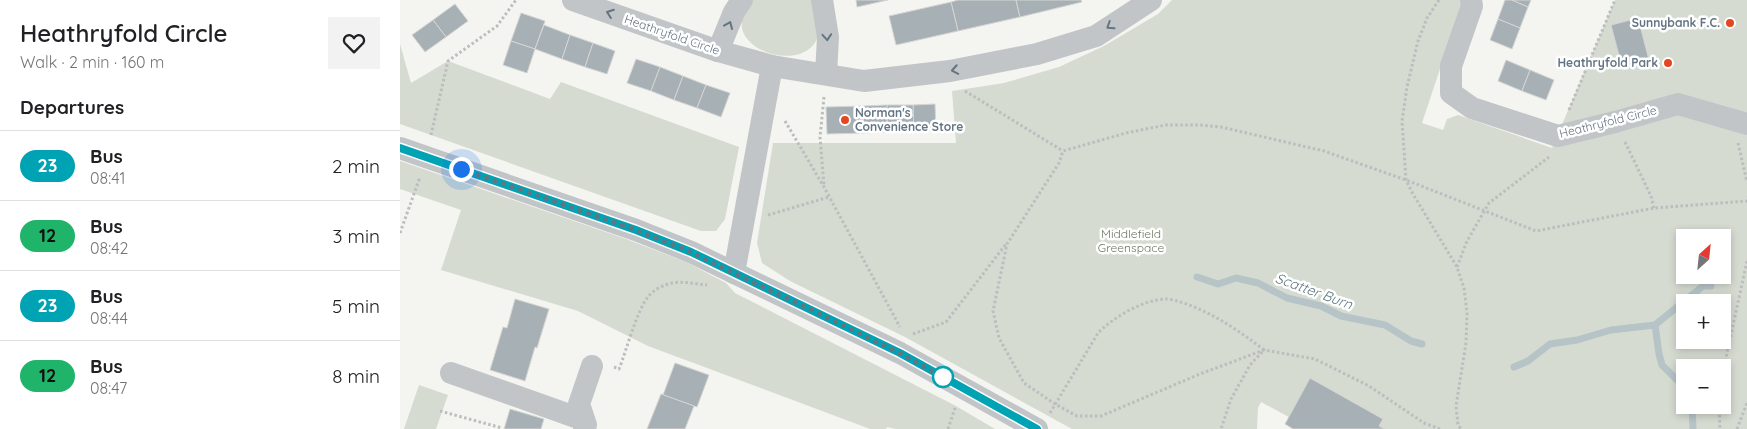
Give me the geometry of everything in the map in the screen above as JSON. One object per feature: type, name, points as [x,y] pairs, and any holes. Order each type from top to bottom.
[{"type":"street","name":"Heathryfold Circle","points":[[573,0],[718,51],[772,66],[864,81],[950,71],[1037,54],[1096,36],[1151,0]]},
{"type":"street","points":[[718,51],[734,12],[742,0]]},
{"type":"street","points":[[822,0],[828,37],[826,74]]},
{"type":"street","name":"Heathryfold Circle","points":[[1471,0],[1472,6],[1451,66],[1451,93],[1472,108],[1558,136],[1678,104],[1741,123]]},
{"type":"street","points":[[734,272],[772,66]]},
{"type":"street","points":[[400,148],[636,230],[691,252],[902,345],[1043,422]]},
{"type":"street","points":[[584,424],[579,404],[592,366]]},
{"type":"street","points":[[451,373],[584,424]]},
{"type":"path","points":[[400,233],[426,157],[448,61],[497,26],[516,0]]},
{"type":"path","points":[[1439,0],[1428,18],[1418,41],[1407,86],[1402,121],[1406,180],[1457,267],[1464,288],[1467,313],[1466,343],[1456,406],[1458,424],[1461,429]]},
{"type":"path","points":[[1457,267],[1467,241],[1490,203],[1548,157],[1616,0]]},
{"type":"path","points":[[950,71],[963,90],[1063,150],[1126,133],[1166,125],[1221,127],[1324,151],[1406,180],[1536,232],[1654,208],[1747,201]]},
{"type":"path","points":[[824,187],[820,137],[826,74]]},
{"type":"path","points":[[764,108],[780,112],[830,197],[902,345],[946,322],[1007,244],[1059,164],[1063,150]]},
{"type":"path","points":[[1615,122],[1651,196],[1654,208]]},
{"type":"path","points":[[1741,123],[1739,149],[1747,182]]},
{"type":"path","points":[[744,213],[761,216],[830,197]]},
{"type":"path","points":[[1007,244],[993,311],[999,338],[1024,383],[1077,416],[1101,416],[1200,374],[1264,350]]},
{"type":"path","points":[[1726,359],[1747,261]]},
{"type":"path","points":[[592,366],[594,360],[619,369],[642,307],[648,296],[661,287],[672,283],[711,286]]},
{"type":"path","points":[[1043,422],[1104,326],[1136,306],[1167,299],[1194,306],[1240,331],[1264,350],[1315,359],[1369,386],[1424,423],[1440,429]]},
{"type":"path","points":[[1221,429],[1231,399],[1250,365],[1264,350]]},
{"type":"path","points":[[1737,429],[1747,403]]},
{"type":"path","points":[[440,411],[502,428]]},
{"type":"path","points":[[1719,414],[1720,429]]},
{"type":"green space","points":[[753,0],[812,0],[818,26],[816,41],[807,50],[796,55],[782,56],[756,47],[747,39],[742,28],[743,16]]},
{"type":"green space","name":"Middlefield Greenspace","points":[[1172,0],[1463,0],[1422,123],[1443,130],[1447,119],[1458,115],[1552,148],[1615,0],[1747,0],[1747,429],[1385,429],[1379,426],[1383,419],[1310,378],[1289,417],[1261,402],[1258,408],[1257,429],[1072,429],[905,337],[790,281],[762,263],[757,243],[773,143],[956,143],[952,91],[1004,83],[1059,67],[1104,46],[1158,14]]},
{"type":"green space","points":[[400,44],[411,83],[448,61],[550,99],[561,82],[739,147],[725,219],[716,231],[701,231],[400,124]]},
{"type":"green space","points":[[400,161],[626,239],[686,262],[726,283],[735,293],[956,406],[995,429],[896,429],[887,427],[886,429],[870,429],[648,346],[578,311],[441,270],[461,210],[400,189]]},
{"type":"green space","points":[[419,385],[448,395],[436,429],[404,429]]},
{"type":"building","points":[[856,0],[888,0],[857,7]]},
{"type":"building","points":[[958,0],[1016,0],[1020,17],[958,31],[951,2]]},
{"type":"building","points":[[1016,0],[1081,0],[1082,2],[1020,17]]},
{"type":"building","points":[[1505,0],[1512,0],[1528,7],[1520,28],[1498,19]]},
{"type":"building","points":[[1512,0],[1531,0],[1528,7]]},
{"type":"building","points":[[951,2],[958,31],[896,45],[889,16]]},
{"type":"building","points":[[455,4],[468,21],[446,37],[433,20]]},
{"type":"building","points":[[521,13],[545,21],[535,49],[511,41]]},
{"type":"building","points":[[1638,18],[1649,60],[1622,67],[1611,25]]},
{"type":"building","points":[[1498,19],[1520,28],[1512,49],[1490,40]]},
{"type":"building","points":[[433,20],[446,37],[425,52],[412,35]]},
{"type":"building","points":[[544,25],[570,35],[562,59],[535,49]]},
{"type":"building","points":[[570,35],[593,43],[585,67],[562,59]]},
{"type":"building","points":[[511,41],[535,49],[527,73],[503,65]]},
{"type":"building","points":[[593,43],[615,51],[607,74],[585,67]]},
{"type":"building","points":[[636,59],[660,67],[651,91],[627,83]]},
{"type":"building","points":[[1506,60],[1530,70],[1522,91],[1498,81]]},
{"type":"building","points":[[660,67],[683,76],[674,100],[651,91]]},
{"type":"building","points":[[1530,70],[1554,80],[1546,100],[1522,91]]},
{"type":"building","points":[[683,76],[706,85],[697,108],[674,100]]},
{"type":"building","points":[[706,85],[730,93],[721,117],[697,108]]},
{"type":"building","points":[[935,104],[936,131],[914,131],[913,105]]},
{"type":"building","points":[[887,105],[913,105],[914,131],[887,132]]},
{"type":"building","points":[[887,105],[887,132],[864,133],[863,106]]},
{"type":"building","name":"Norman's Convenience Store","points":[[863,106],[864,133],[827,134],[826,107]]},
{"type":"building","points":[[515,299],[549,309],[525,381],[490,370],[503,327],[507,328]]},
{"type":"building","points":[[675,363],[709,375],[697,407],[663,395]]},
{"type":"building","points":[[1310,378],[1383,419],[1379,426],[1385,429],[1293,429],[1285,424]]},
{"type":"building","points":[[661,394],[694,406],[685,429],[647,429]]},
{"type":"building","points":[[510,409],[544,419],[541,429],[504,429]]},
{"type":"waterway","name":"Scatter Burn","points":[[1197,277],[1218,284],[1236,278],[1258,283],[1287,298],[1321,306],[1341,316],[1385,325],[1411,341],[1422,344]]},
{"type":"waterway","name":"Scatter Burn","points":[[1514,367],[1528,361],[1550,344],[1577,340],[1611,330],[1655,325],[1703,286],[1711,286]]},
{"type":"waterway","points":[[1655,325],[1662,365],[1676,379]]},
{"type":"waterway","points":[[1692,414],[1693,429]]},
{"type":"bus line","name":"23","points":[[400,148],[636,230],[691,252],[900,353],[1037,429]]},
{"type":"place","name":"Sunnybank F.C.","points":[[1730,23]]},
{"type":"place","name":"Heathryfold Park","points":[[1668,63]]},
{"type":"place","name":"Norman's Convenience Store","points":[[845,120]]},
{"type":"route","points":[[461,169],[636,230],[691,252],[900,353],[947,380],[943,377]]}]
